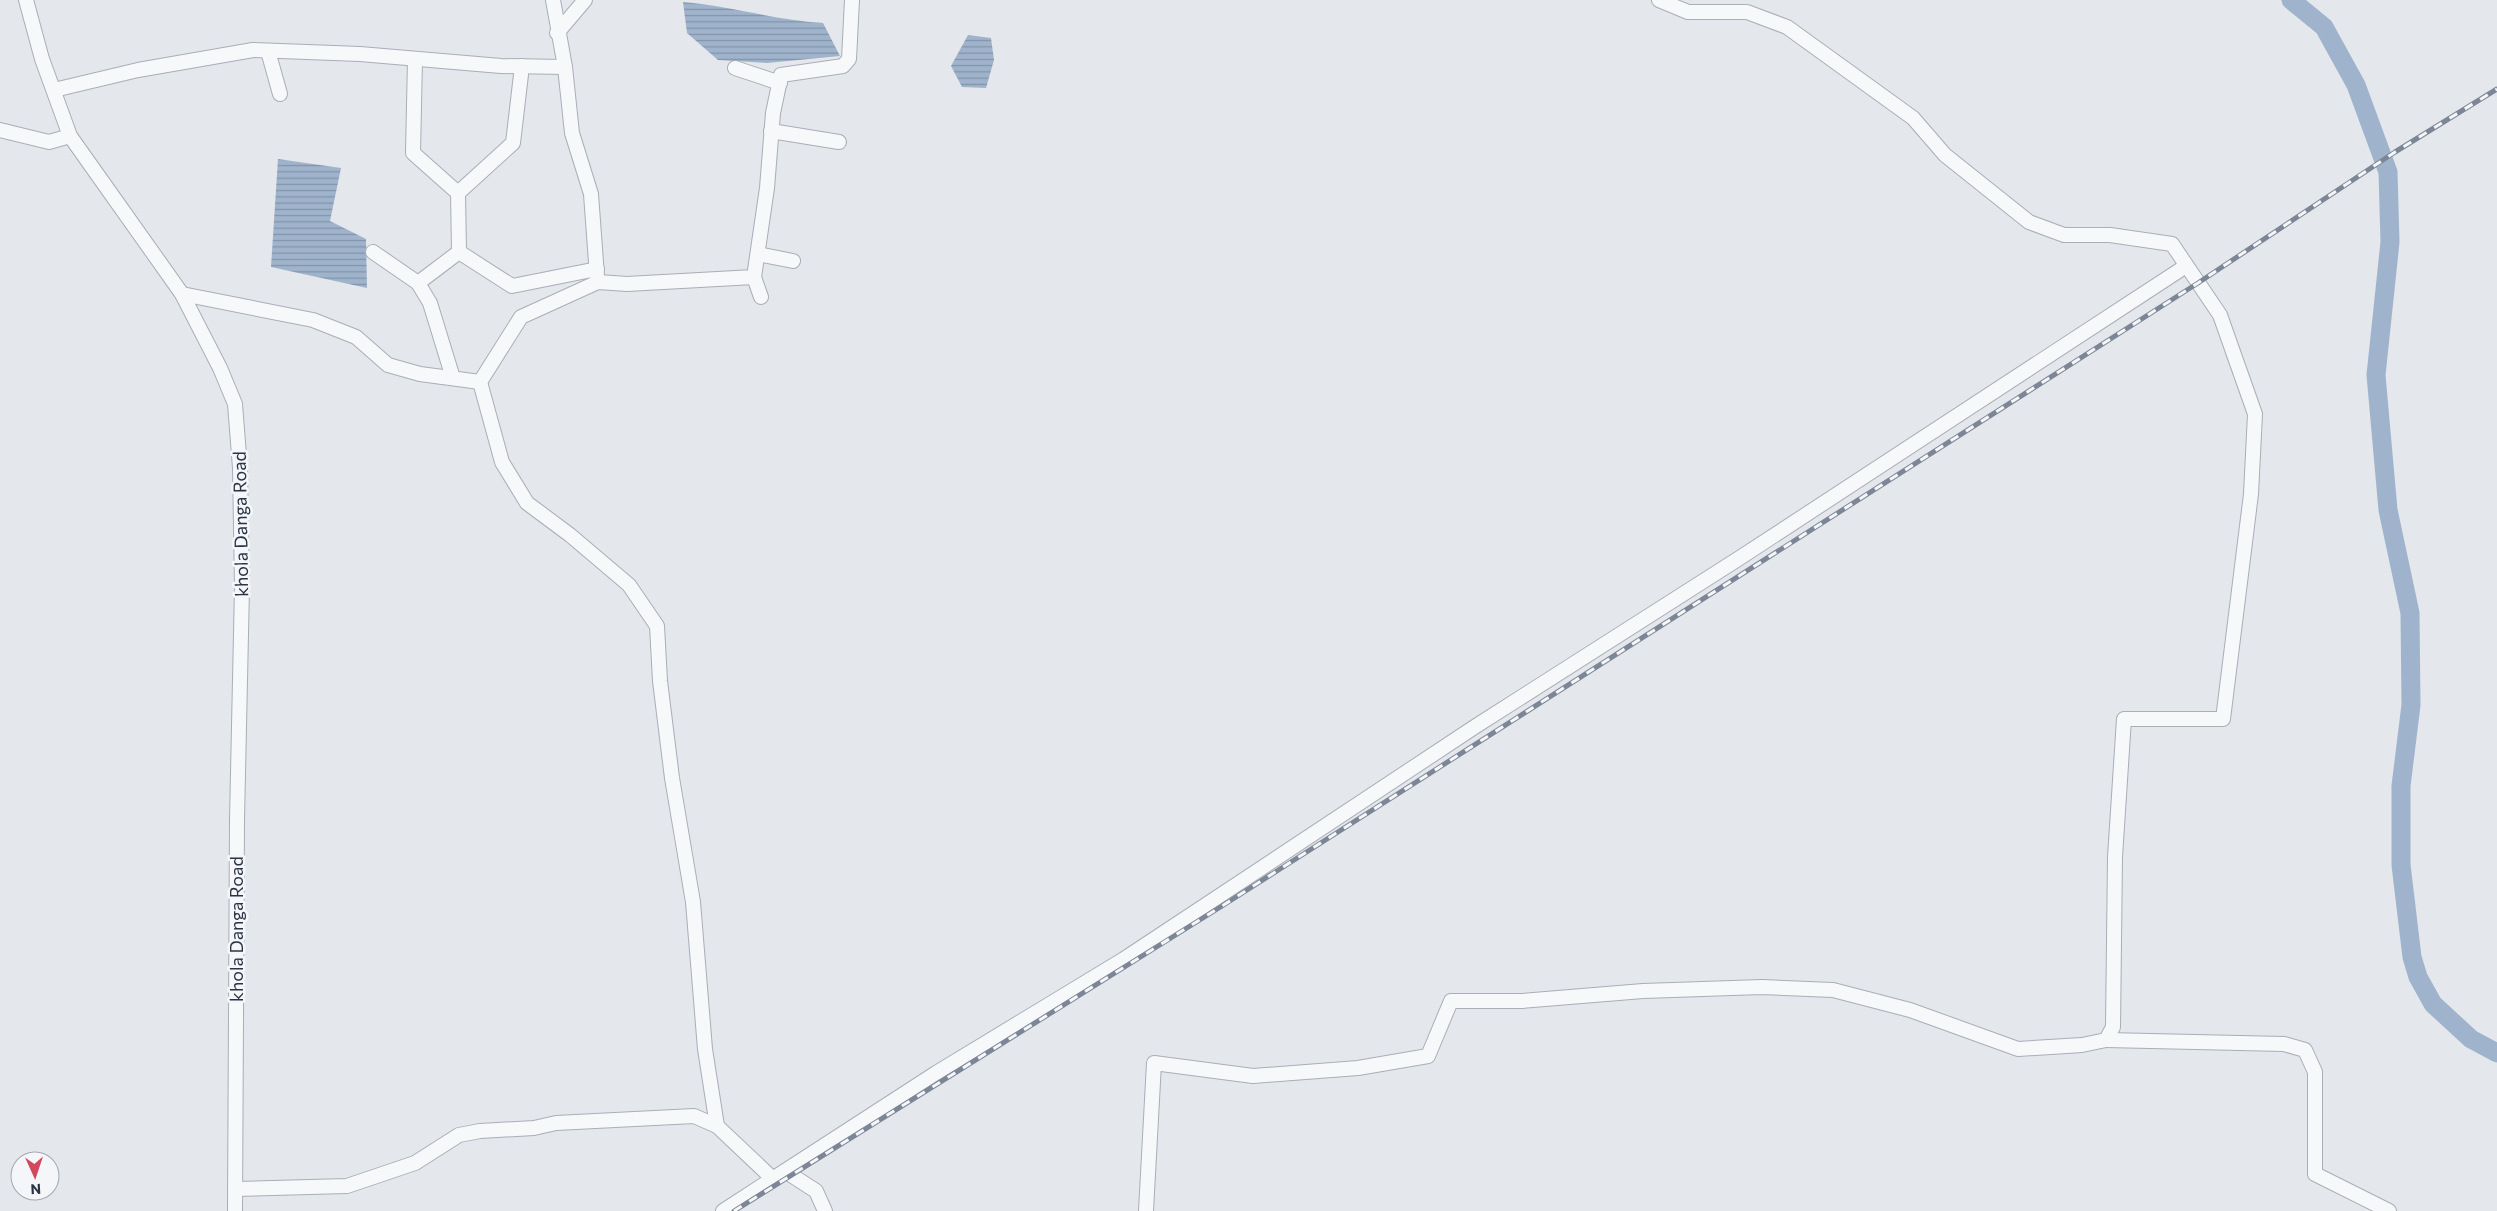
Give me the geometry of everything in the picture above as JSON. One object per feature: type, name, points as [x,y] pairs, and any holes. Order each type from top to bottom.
[{"type":"street","name":"khola Danga Road","points":[[26,0],[70,136],[182,294],[220,368],[235,404],[240,468],[242,587],[237,820],[235,1211]]},
{"type":"street","points":[[553,0],[557,33],[565,67],[572,133],[591,194],[597,275]]},
{"type":"street","points":[[557,33],[585,0]]},
{"type":"street","points":[[761,297],[754,277],[767,188],[771,131],[781,75],[842,66],[849,59],[852,0]]},
{"type":"street","points":[[1659,0],[1688,12],[1747,12],[1787,27],[1913,118],[1945,155],[2029,222],[2064,235],[2110,235],[2172,244],[2220,315],[2255,414],[2251,494],[2223,718],[2124,719],[2116,857],[2112,1027],[2106,1040]]},
{"type":"street","points":[[54,90],[138,70],[253,50],[565,67]]},
{"type":"street","points":[[268,51],[280,94]]},
{"type":"street","points":[[415,59],[413,153],[458,193],[459,252]]},
{"type":"street","points":[[458,193],[513,143],[522,66]]},
{"type":"street","points":[[735,68],[780,82]]},
{"type":"street","points":[[0,130],[49,142],[70,136]]},
{"type":"street","points":[[771,131],[840,142]]},
{"type":"street","points":[[373,252],[418,282],[430,303],[453,378]]},
{"type":"street","points":[[459,252],[512,286],[597,275],[627,284],[754,277]]},
{"type":"street","points":[[418,282],[459,252]]},
{"type":"street","points":[[758,254],[794,260]]},
{"type":"street","points":[[723,1211],[936,1073],[1124,959],[1476,726],[1754,548],[2186,266]]},
{"type":"street","points":[[597,275],[521,316],[480,382],[502,462],[527,503],[570,535],[629,585],[656,626],[660,681],[672,778],[694,902],[705,1049],[717,1126]]},
{"type":"street","points":[[182,294],[313,320],[356,337],[388,365],[420,374],[480,382]]},
{"type":"street","points":[[1146,1211],[1154,1063],[1253,1076],[1358,1068],[1428,1056],[1451,1002],[1522,1001],[1644,991],[1762,987],[1833,990],[1910,1010],[2018,1049],[2082,1045],[2106,1040],[2284,1044],[2305,1050],[2316,1072],[2315,1174],[2389,1211]]},
{"type":"street","points":[[235,1188],[347,1186],[415,1164],[459,1135],[480,1131],[534,1128],[556,1123],[694,1116],[717,1126],[773,1179]]},
{"type":"street","points":[[785,1171],[816,1191],[825,1211]]},
{"type":"water","points":[[683,2],[823,23],[840,56],[767,63],[718,60],[687,33]]},
{"type":"water","points":[[968,35],[991,38],[994,60],[986,88],[962,87],[951,66]]},
{"type":"water","points":[[278,159],[341,168],[330,221],[366,239],[367,288],[271,267]]},
{"type":"waterway","points":[[2291,0],[2324,27],[2356,85],[2388,172],[2390,242],[2376,375],[2388,510],[2410,613],[2411,705],[2401,786],[2401,865],[2412,957],[2418,977],[2433,1004],[2471,1039],[2497,1053]]},
{"type":"railway","points":[[734,1211],[1222,906],[2198,283],[2395,152],[2497,89]]}]
